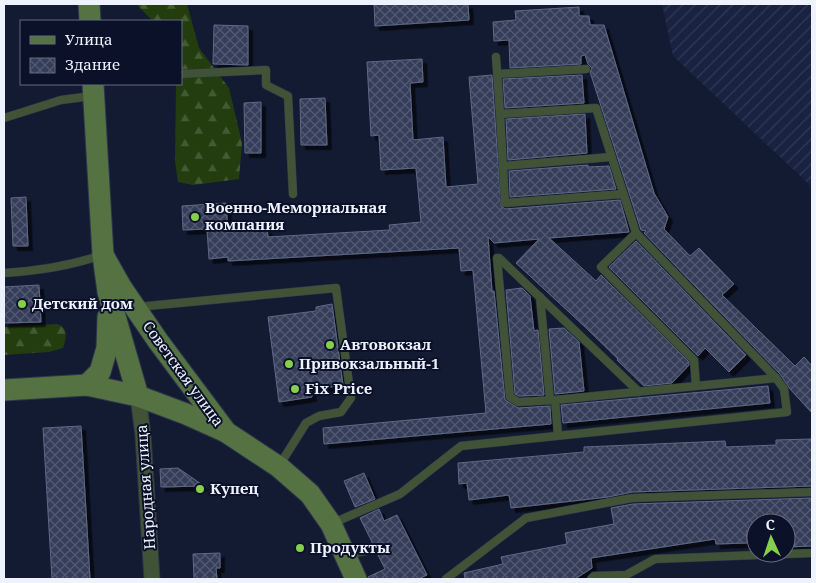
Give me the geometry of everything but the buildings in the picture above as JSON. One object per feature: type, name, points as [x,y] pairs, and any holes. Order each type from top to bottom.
[{"type":"street","points":[[89,4],[90,20]]},
{"type":"street","name":"Советская улица","points":[[94,90],[104,255],[135,308],[226,432],[279,467],[310,494],[331,524],[356,579]]},
{"type":"street","points":[[87,385],[100,372],[107,348],[108,292],[104,255]]},
{"type":"street","points":[[108,292],[138,396]]},
{"type":"street","points":[[4,390],[87,385],[138,396],[186,414],[226,432]]},
{"type":"street","name":"Народная улица","points":[[138,396],[143,435],[152,579]]},
{"type":"lane","points":[[496,57],[505,203],[623,194]]},
{"type":"lane","points":[[498,74],[586,69]]},
{"type":"lane","points":[[182,74],[266,70],[266,85],[288,96],[293,194]]},
{"type":"lane","points":[[4,118],[94,90]]},
{"type":"lane","points":[[331,524],[400,494],[460,446],[787,412],[784,389],[776,378],[636,233],[596,108],[500,114]]},
{"type":"lane","points":[[503,166],[611,157]]},
{"type":"lane","points":[[636,233],[601,267],[694,360],[696,386]]},
{"type":"lane","points":[[4,273],[34,272],[76,264],[104,255]]},
{"type":"lane","points":[[639,392],[497,258],[510,397],[518,402],[639,392],[776,378]]},
{"type":"lane","points":[[135,308],[336,288],[352,398],[341,412],[320,416],[306,424],[279,467]]},
{"type":"lane","points":[[540,297],[558,435]]},
{"type":"lane","points":[[446,579],[526,518],[632,498],[812,492]]},
{"type":"lane","points":[[345,554],[383,548]]},
{"type":"lane","points":[[590,579],[594,576],[626,575],[654,559],[812,552]]},
{"type":"shaded area","points":[[662,4],[812,4],[812,187],[673,56]]},
{"type":"green space","points":[[136,4],[187,4],[199,48],[229,88],[242,143],[239,179],[193,185],[178,182],[175,161],[176,85],[182,85],[182,20],[152,20]]},
{"type":"green space","points":[[57,324],[65,331],[66,337],[63,348],[49,352],[4,355],[4,327]]},
{"type":"place","name":"Военно-Мемориальная компания","points":[[195,217]]},
{"type":"place","name":"Детский дом","points":[[22,304]]},
{"type":"place","name":"Автовокзал","points":[[330,345]]},
{"type":"place","name":"Привокзальный-1","points":[[289,364]]},
{"type":"place","name":"Fix Price","points":[[295,389]]},
{"type":"place","name":"Купец","points":[[200,489]]},
{"type":"place","name":"Продукты","points":[[300,548]]}]
